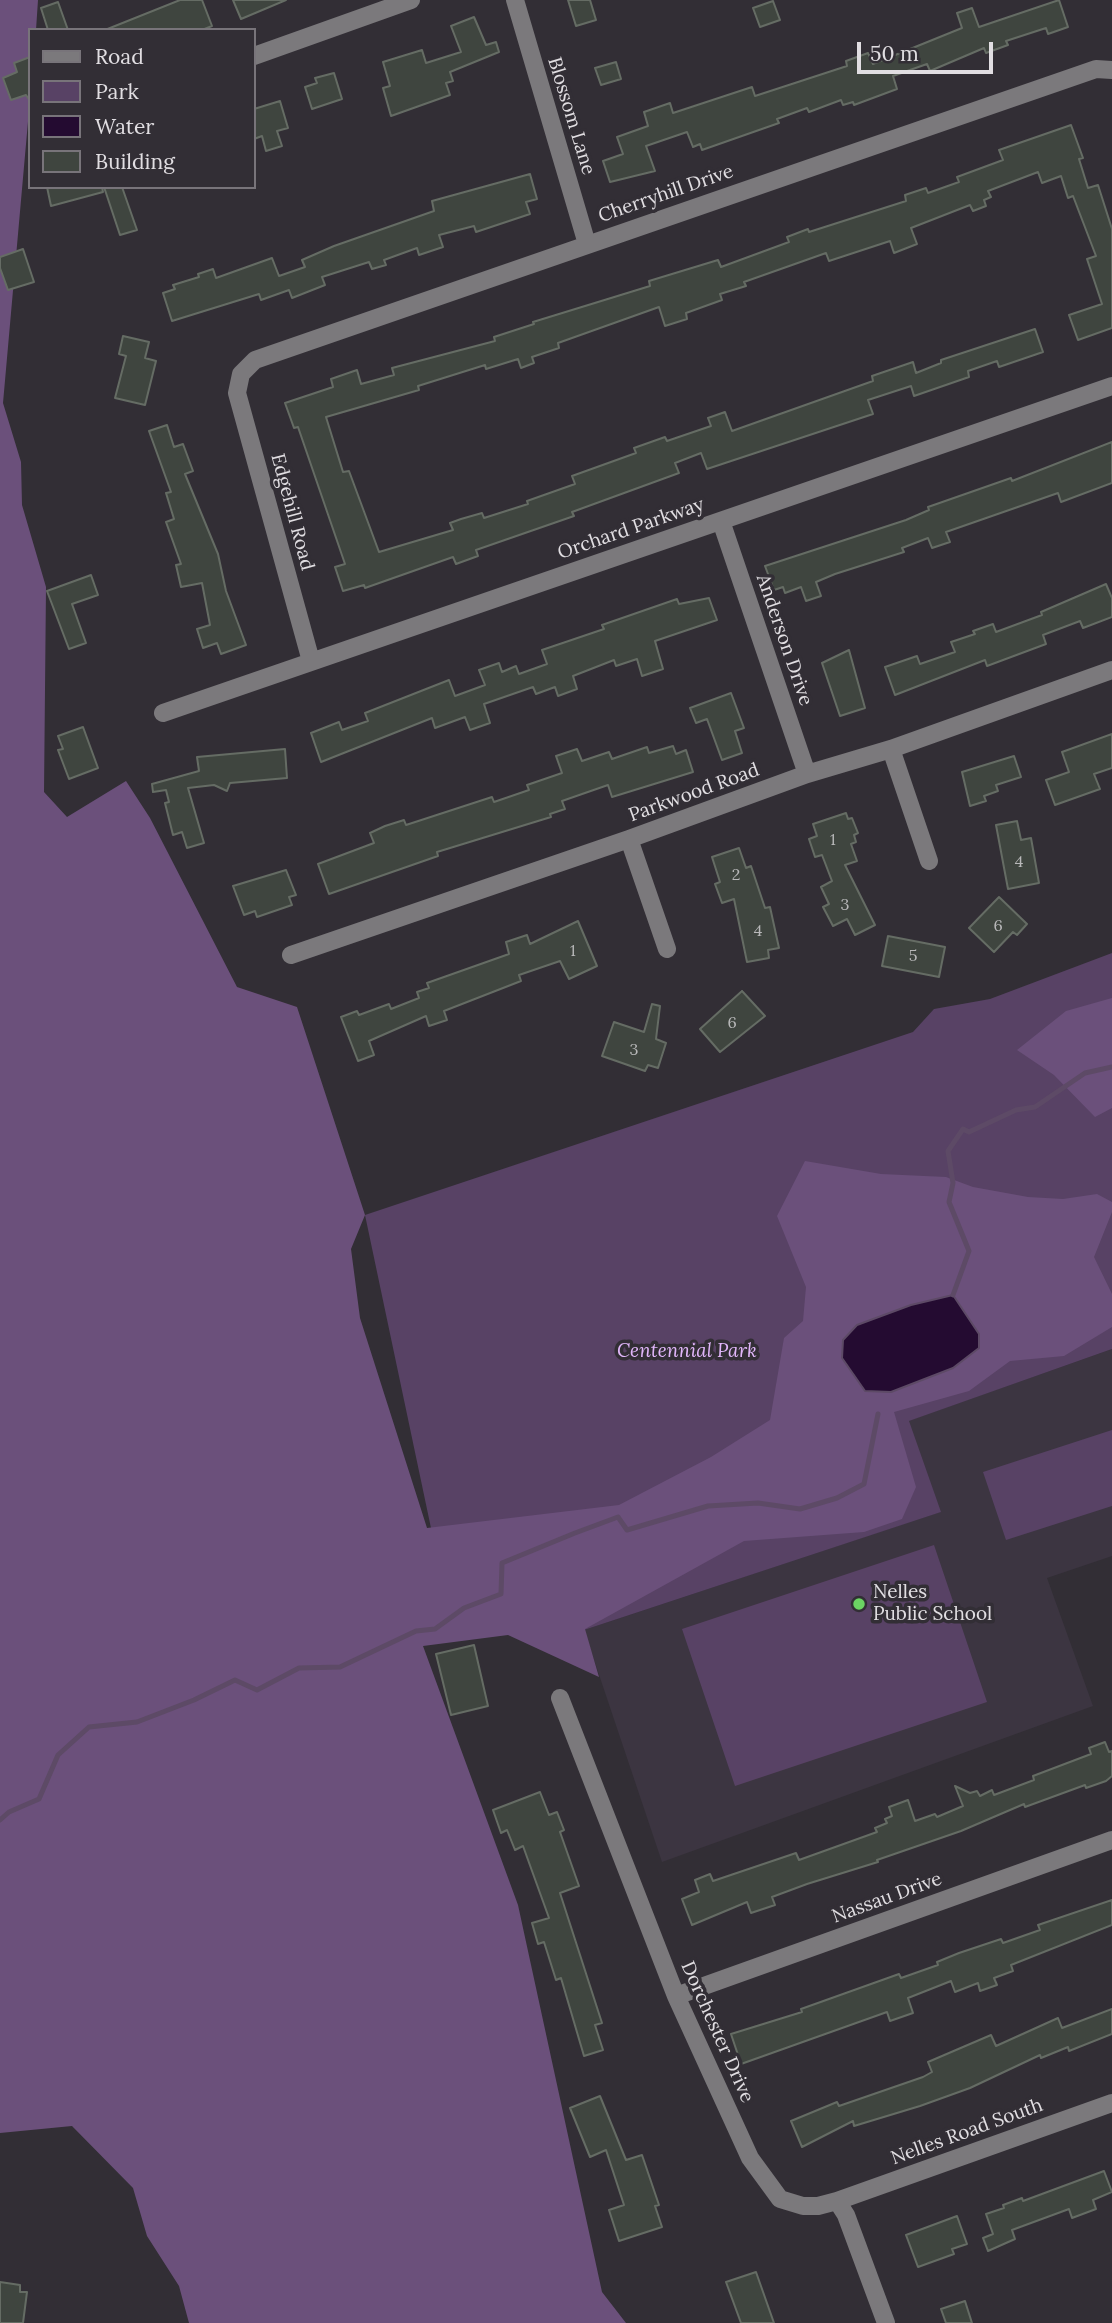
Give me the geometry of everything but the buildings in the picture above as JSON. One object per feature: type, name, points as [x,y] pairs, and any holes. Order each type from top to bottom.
[{"type":"street","points":[[256,55],[411,0]]},
{"type":"street","name":"Blossom Lane","points":[[515,0],[587,244]]},
{"type":"street","name":"Cherryhill Drive","points":[[241,374],[254,360],[1096,69],[1112,70]]},
{"type":"street","name":"Edgehill Road","points":[[241,374],[237,393],[311,661]]},
{"type":"street","name":"Orchard Parkway","points":[[163,713],[1112,386]]},
{"type":"street","name":"Anderson Drive","points":[[721,521],[807,774]]},
{"type":"street","name":"Parkwood Road","points":[[291,955],[629,839],[807,774],[891,749],[1112,670]]},
{"type":"street","points":[[891,749],[929,861]]},
{"type":"street","points":[[629,839],[667,949]]},
{"type":"street","name":"Dorchester Drive","points":[[560,1698],[676,1996],[750,2158],[780,2199],[803,2206],[818,2206],[836,2201]]},
{"type":"street","name":"Nassau Drive","points":[[676,1996],[1112,1840]]},
{"type":"street","name":"Nelles Road South","points":[[836,2201],[1112,2102]]},
{"type":"street","points":[[836,2201],[846,2215],[886,2323]]},
{"type":"shaded area","points":[[0,0],[38,0],[36,28],[28,28],[28,122],[3,403],[21,462],[22,505],[46,587],[44,792],[67,817],[126,781],[150,818],[237,987],[297,1007],[365,1215],[351,1249],[360,1318],[427,1528],[619,1505],[711,1457],[770,1420],[784,1338],[803,1321],[806,1287],[777,1216],[805,1161],[881,1174],[946,1177],[973,1187],[1028,1197],[1063,1199],[1097,1194],[1112,1202],[1112,1212],[1094,1257],[1112,1294],[1112,1327],[1064,1356],[1010,1361],[969,1391],[894,1412],[916,1487],[902,1519],[864,1532],[744,1541],[585,1629],[599,1677],[508,1635],[423,1646],[518,1905],[602,2292],[626,2323],[189,2323],[179,2286],[147,2236],[133,2188],[72,2126],[0,2133]],"holes":[[[953,1296],[953,1368],[891,1392],[879,1391],[857,1325],[911,1305]]]},
{"type":"shaded area","points":[[1112,998],[1112,1108],[1095,1117],[1054,1075],[1017,1050],[1066,1011]]},
{"type":"shaded area","name":"Nelles Public School","points":[[1112,1349],[1112,1556],[1047,1578],[1093,1706],[662,1862],[584,1630],[940,1512],[908,1421]]},
{"type":"green space","name":"Centennial Park","points":[[1112,953],[1112,1349],[909,1421],[941,1512],[584,1630],[443,1585],[365,1215],[913,1032],[934,1009],[990,999]]},
{"type":"green space","points":[[1112,1430],[1112,1506],[1006,1540],[983,1472]]},
{"type":"green space","points":[[934,1545],[987,1702],[735,1786],[682,1629]]},
{"type":"water","points":[[953,1295],[979,1334],[979,1348],[953,1368],[891,1392],[865,1391],[842,1358],[843,1340],[857,1325],[911,1305]]},
{"type":"waterway","points":[[953,1295],[969,1251],[949,1202],[953,1183],[948,1151],[963,1129],[969,1132],[1016,1110],[1035,1107],[1085,1073],[1112,1067]]},
{"type":"waterway","points":[[0,1820],[9,1812],[39,1799],[58,1755],[89,1727],[137,1722],[194,1700],[235,1680],[257,1690],[299,1668],[340,1667],[416,1631],[435,1629],[464,1608],[501,1594],[502,1563],[575,1533],[618,1517],[627,1530],[708,1506],[758,1503],[800,1509],[837,1498],[864,1484],[878,1414]]},
{"type":"place","name":"Nelles Public School","points":[[859,1604]]}]
